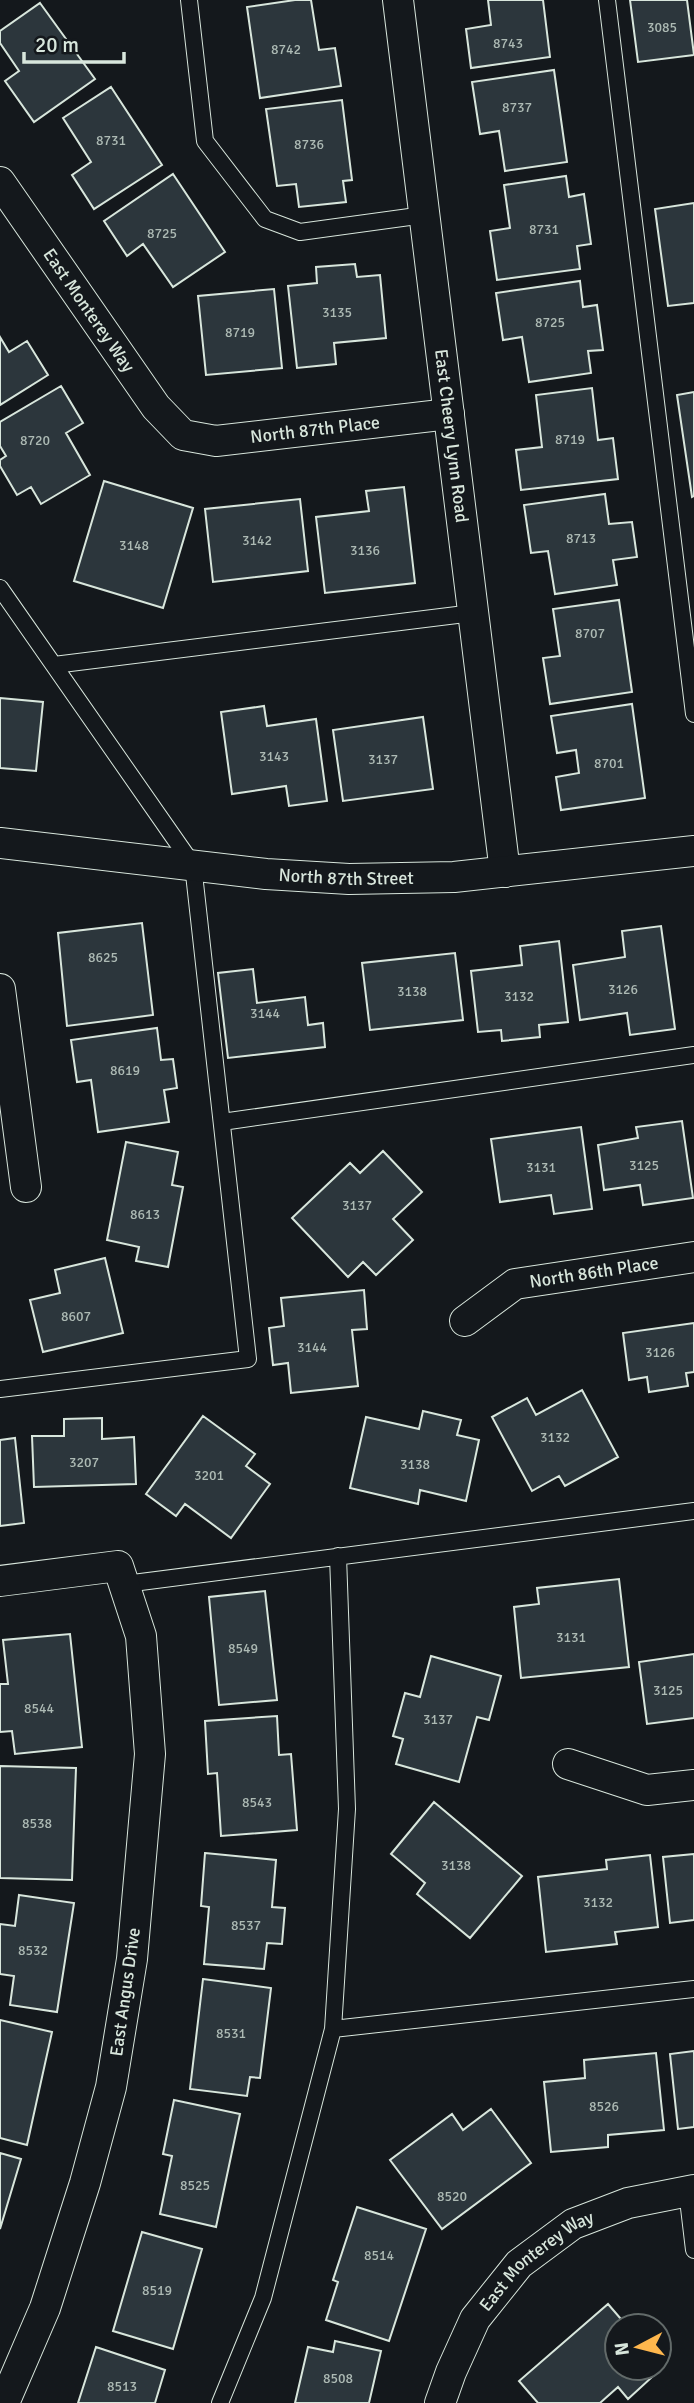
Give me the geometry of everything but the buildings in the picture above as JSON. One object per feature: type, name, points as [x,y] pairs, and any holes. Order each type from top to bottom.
[{"type":"street","name":"East Cheery Lynn Road","points":[[398,0],[505,872]]},
{"type":"street","name":"East Monterey Way","points":[[0,182],[156,407],[183,435]]},
{"type":"street","name":"North 87th Place","points":[[183,435],[216,441],[449,414]]},
{"type":"street","name":"North 87th Street","points":[[0,843],[266,874],[349,879],[454,877],[694,851]]},
{"type":"street","points":[[0,989],[26,1186]]},
{"type":"street","name":"North 86th Place","points":[[465,1321],[515,1283],[694,1257]]},
{"type":"street","points":[[0,1581],[121,1575]]},
{"type":"street","name":"East Angus Drive","points":[[4,2403],[45,2308],[85,2183],[111,2087],[132,1959],[150,1754],[141,1636],[121,1575]]},
{"type":"street","points":[[568,1765],[648,1790],[694,1785]]},
{"type":"street","name":"East Monterey Way","points":[[440,2403],[475,2319],[519,2264],[573,2224],[628,2203],[690,2190]]},
{"type":"lane","points":[[189,0],[205,141],[265,219],[300,232],[424,215]]},
{"type":"lane","points":[[607,0],[694,714]]},
{"type":"lane","points":[[0,588],[193,865],[248,1359],[0,1389]]},
{"type":"lane","points":[[54,665],[473,613]]},
{"type":"lane","points":[[222,1122],[694,1055]]},
{"type":"lane","points":[[121,1575],[338,1556],[694,1511]]},
{"type":"lane","points":[[220,2403],[263,2298],[333,2029],[347,1809],[338,1556]]},
{"type":"lane","points":[[333,2029],[694,1989]]},
{"type":"lane","points":[[690,2190],[694,2250]]}]
